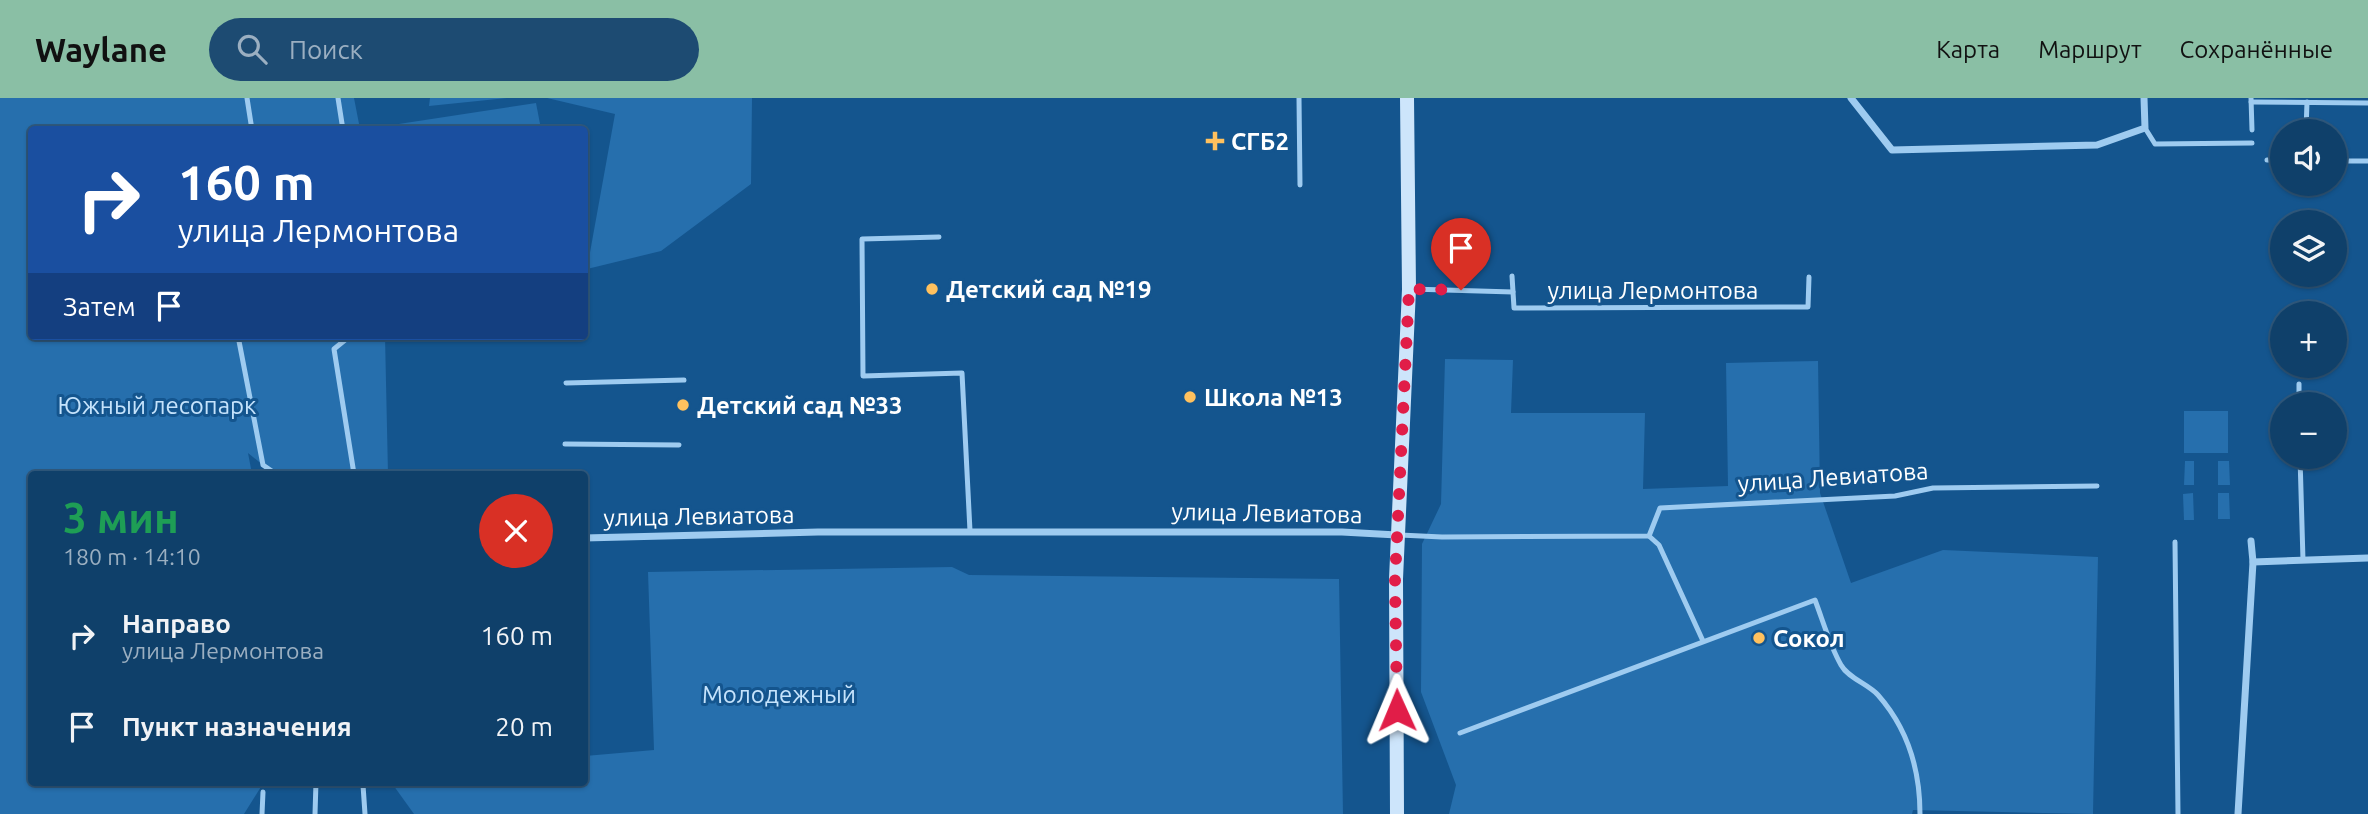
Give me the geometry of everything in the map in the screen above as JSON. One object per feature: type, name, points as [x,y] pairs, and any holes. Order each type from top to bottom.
[{"type":"main road","points":[[1398,814],[1397,535],[1409,289],[1407,98]]},
{"type":"street","points":[[1851,98],[1892,150],[2097,145],[2145,128],[2144,98]]},
{"type":"street","name":"улица Левиатова","points":[[588,538],[970,531],[1342,532],[1397,535]]},
{"type":"street","points":[[2238,814],[2253,562],[2251,541]]},
{"type":"street","points":[[2253,562],[2368,558]]},
{"type":"lane","points":[[247,98],[251,126]]},
{"type":"lane","points":[[338,98],[342,126]]},
{"type":"lane","points":[[1300,98],[1300,185]]},
{"type":"lane","points":[[2252,130],[2251,100],[2368,103]]},
{"type":"lane","points":[[2306,119],[2307,102]]},
{"type":"lane","points":[[2145,128],[2155,144],[2252,143]]},
{"type":"lane","points":[[2347,161],[2368,161]]},
{"type":"lane","points":[[939,237],[862,239],[863,376],[961,373],[970,531]]},
{"type":"lane","name":"улица Лермонтова","points":[[1512,276],[1514,307],[1808,307],[1809,277]]},
{"type":"lane","name":"улица Лермонтова","points":[[1409,289],[1513,292]]},
{"type":"lane","points":[[239,340],[262,465],[271,471]]},
{"type":"lane","points":[[345,340],[334,349],[354,471]]},
{"type":"lane","points":[[566,383],[684,380]]},
{"type":"lane","points":[[2299,384],[2299,392]]},
{"type":"lane","points":[[565,444],[678,445]]},
{"type":"lane","points":[[2300,469],[2303,560]]},
{"type":"lane","name":"улица Левиатова","points":[[1397,535],[1649,536],[1660,508],[1895,496],[1933,488],[2096,486]]},
{"type":"lane","points":[[1649,536],[1659,545],[1703,641]]},
{"type":"lane","points":[[2175,542],[2178,814]]},
{"type":"lane","points":[[1460,733],[1815,600],[1842,667],[1877,694],[1898,723],[1913,755],[1920,791],[1920,814]]},
{"type":"lane","points":[[315,814],[316,786]]},
{"type":"lane","points":[[363,786],[365,814]]},
{"type":"lane","points":[[262,814],[263,792]]},
{"type":"green space","name":"Южный лесопарк","points":[[0,98],[354,98],[359,126],[28,126],[28,340],[385,340],[388,471],[270,471],[248,453],[251,471],[28,471],[28,786],[262,786],[244,814],[0,814]]},
{"type":"green space","points":[[430,98],[507,98],[429,106]]},
{"type":"green space","points":[[547,98],[752,98],[751,184],[661,251],[588,269],[588,263],[615,114]]},
{"type":"green space","points":[[536,103],[540,126],[386,126]]},
{"type":"green space","name":"Сокол","points":[[1445,359],[1513,360],[1511,413],[1645,413],[1643,489],[1728,486],[1726,363],[1818,361],[1820,493],[1851,583],[1943,550],[2098,557],[2093,814],[1913,810],[1912,814],[1449,814],[1456,785],[1421,692],[1422,544],[1441,504]]},
{"type":"green space","points":[[2184,411],[2228,411],[2228,453],[2184,453]]},
{"type":"green space","points":[[2185,461],[2194,461],[2194,485],[2184,485]]},
{"type":"green space","points":[[2218,461],[2229,461],[2230,485],[2218,485]]},
{"type":"green space","points":[[2193,493],[2194,520],[2184,520],[2183,494]]},
{"type":"green space","points":[[2218,493],[2229,493],[2230,519],[2218,519]]},
{"type":"green space","name":"Молодежный","points":[[952,567],[969,575],[1339,579],[1343,814],[414,814],[394,786],[588,786],[588,756],[654,750],[648,572]]},
{"type":"place","name":"СГБ2","points":[[1215,141]]},
{"type":"place","name":"Детский сад №19","points":[[932,289]]},
{"type":"place","name":"Школа №13","points":[[1190,397]]},
{"type":"place","name":"Детский сад №33","points":[[683,405]]},
{"type":"place","name":"Сокол","points":[[1759,638]]},
{"type":"route","points":[[1397,710],[1395,579],[1409,289],[1461,290]]}]
